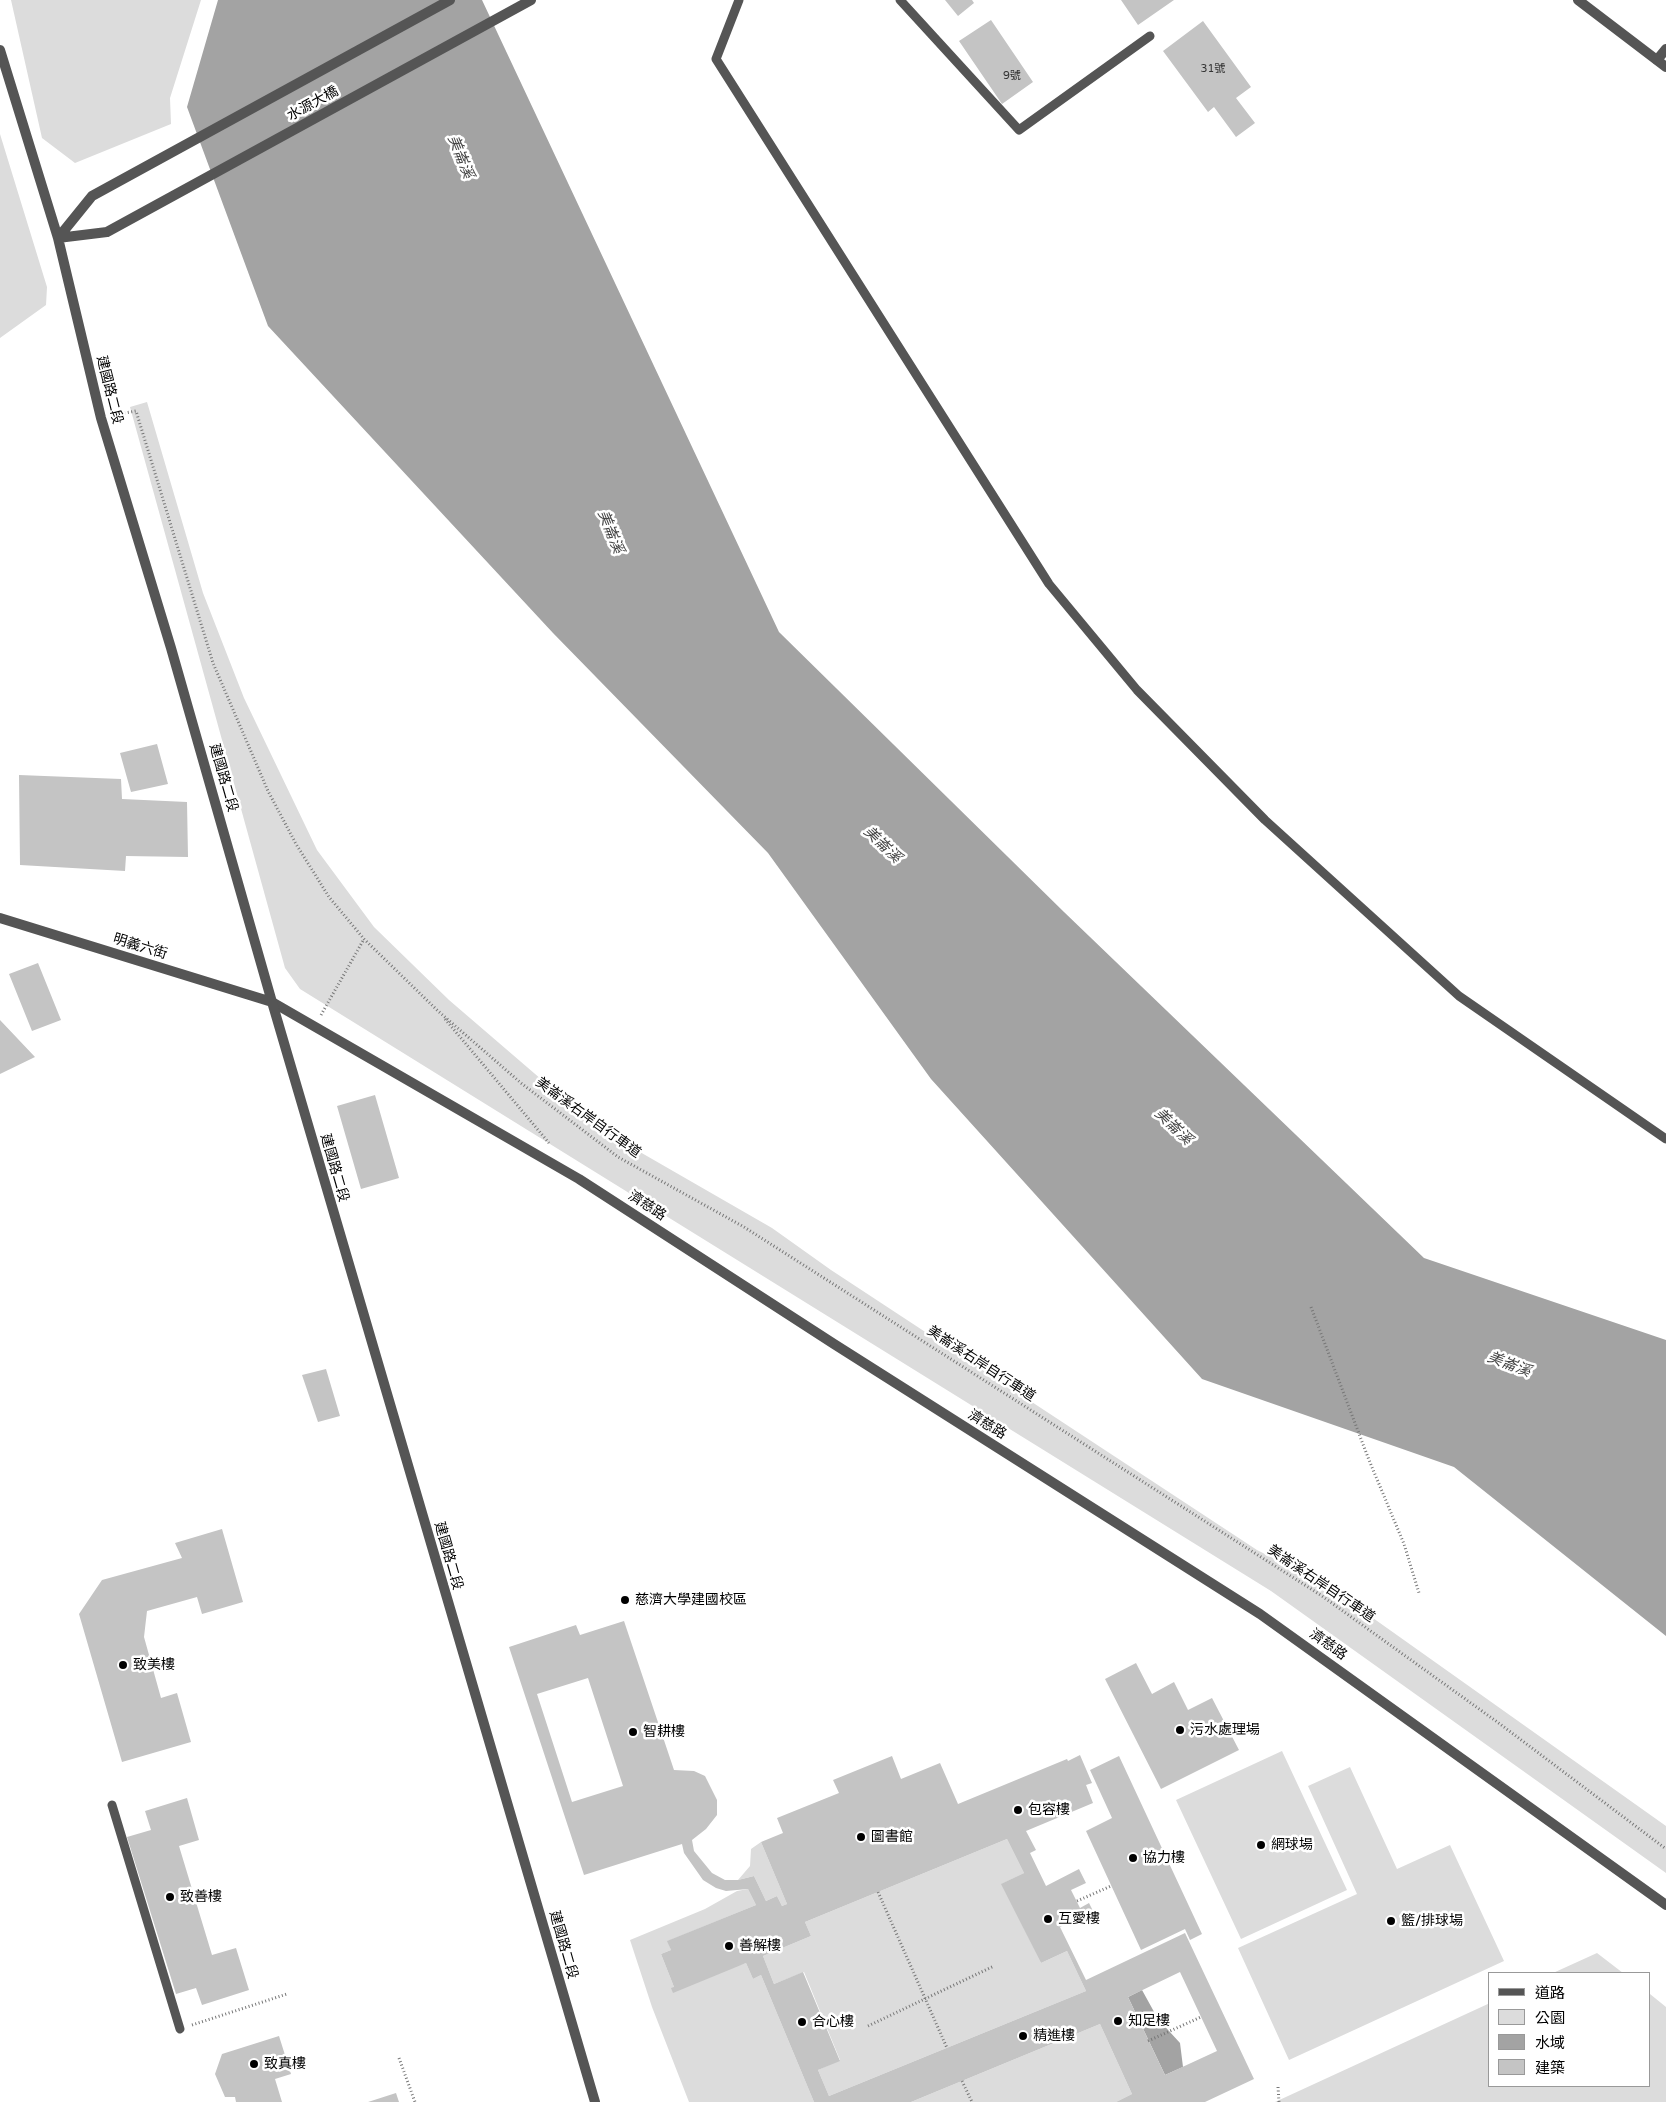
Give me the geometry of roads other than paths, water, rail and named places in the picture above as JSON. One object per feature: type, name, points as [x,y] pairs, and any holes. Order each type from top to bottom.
[{"type":"street","name":"水源大橋","points":[[58,238],[92,196],[450,0]]},
{"type":"street","name":"水源大橋","points":[[58,238],[108,232],[531,0]]},
{"type":"street","points":[[1578,0],[1666,67]]},
{"type":"street","points":[[1657,60],[1666,49]]},
{"type":"street","name":"建國路二段","points":[[0,50],[58,238],[101,418],[172,648],[272,1002],[595,2102]]},
{"type":"street","name":"明義六街","points":[[0,918],[272,1002]]},
{"type":"street","name":"濟慈路","points":[[272,1002],[579,1179],[834,1344],[1260,1614],[1666,1905]]},
{"type":"lane","points":[[740,0],[716,59],[1049,584],[1137,690],[1265,820],[1459,996],[1666,1139]]},
{"type":"lane","points":[[900,0],[1019,130],[1150,36]]},
{"type":"lane","points":[[112,1805],[180,2029]]},
{"type":"water","name":"美崙溪","points":[[218,0],[482,0],[779,632],[1064,912],[1424,1258],[1666,1340],[1666,1636],[1454,1467],[1202,1379],[931,1079],[768,853],[553,633],[268,326],[187,107]]},
{"type":"water","points":[[1142,1990],[1158,2019],[1180,2043],[1183,2067],[1165,2075],[1128,1997]]},
{"type":"place","name":"慈濟大學建國校區","points":[[625,1600]]},
{"type":"place","name":"致美樓","points":[[123,1665]]},
{"type":"place","name":"污水處理場","points":[[1180,1730]]},
{"type":"place","name":"智耕樓","points":[[633,1732]]},
{"type":"place","name":"包容樓","points":[[1018,1810]]},
{"type":"place","name":"圖書館","points":[[861,1837]]},
{"type":"place","name":"網球場","points":[[1261,1845]]},
{"type":"place","name":"協力樓","points":[[1133,1858]]},
{"type":"place","name":"致善樓","points":[[170,1897]]},
{"type":"place","name":"互愛樓","points":[[1048,1919]]},
{"type":"place","name":"籃/排球場","points":[[1391,1921]]},
{"type":"place","name":"善解樓","points":[[729,1946]]},
{"type":"place","name":"知足樓","points":[[1118,2021]]},
{"type":"place","name":"合心樓","points":[[802,2022]]},
{"type":"place","name":"精進樓","points":[[1023,2036]]},
{"type":"place","name":"致真樓","points":[[254,2064]]}]
